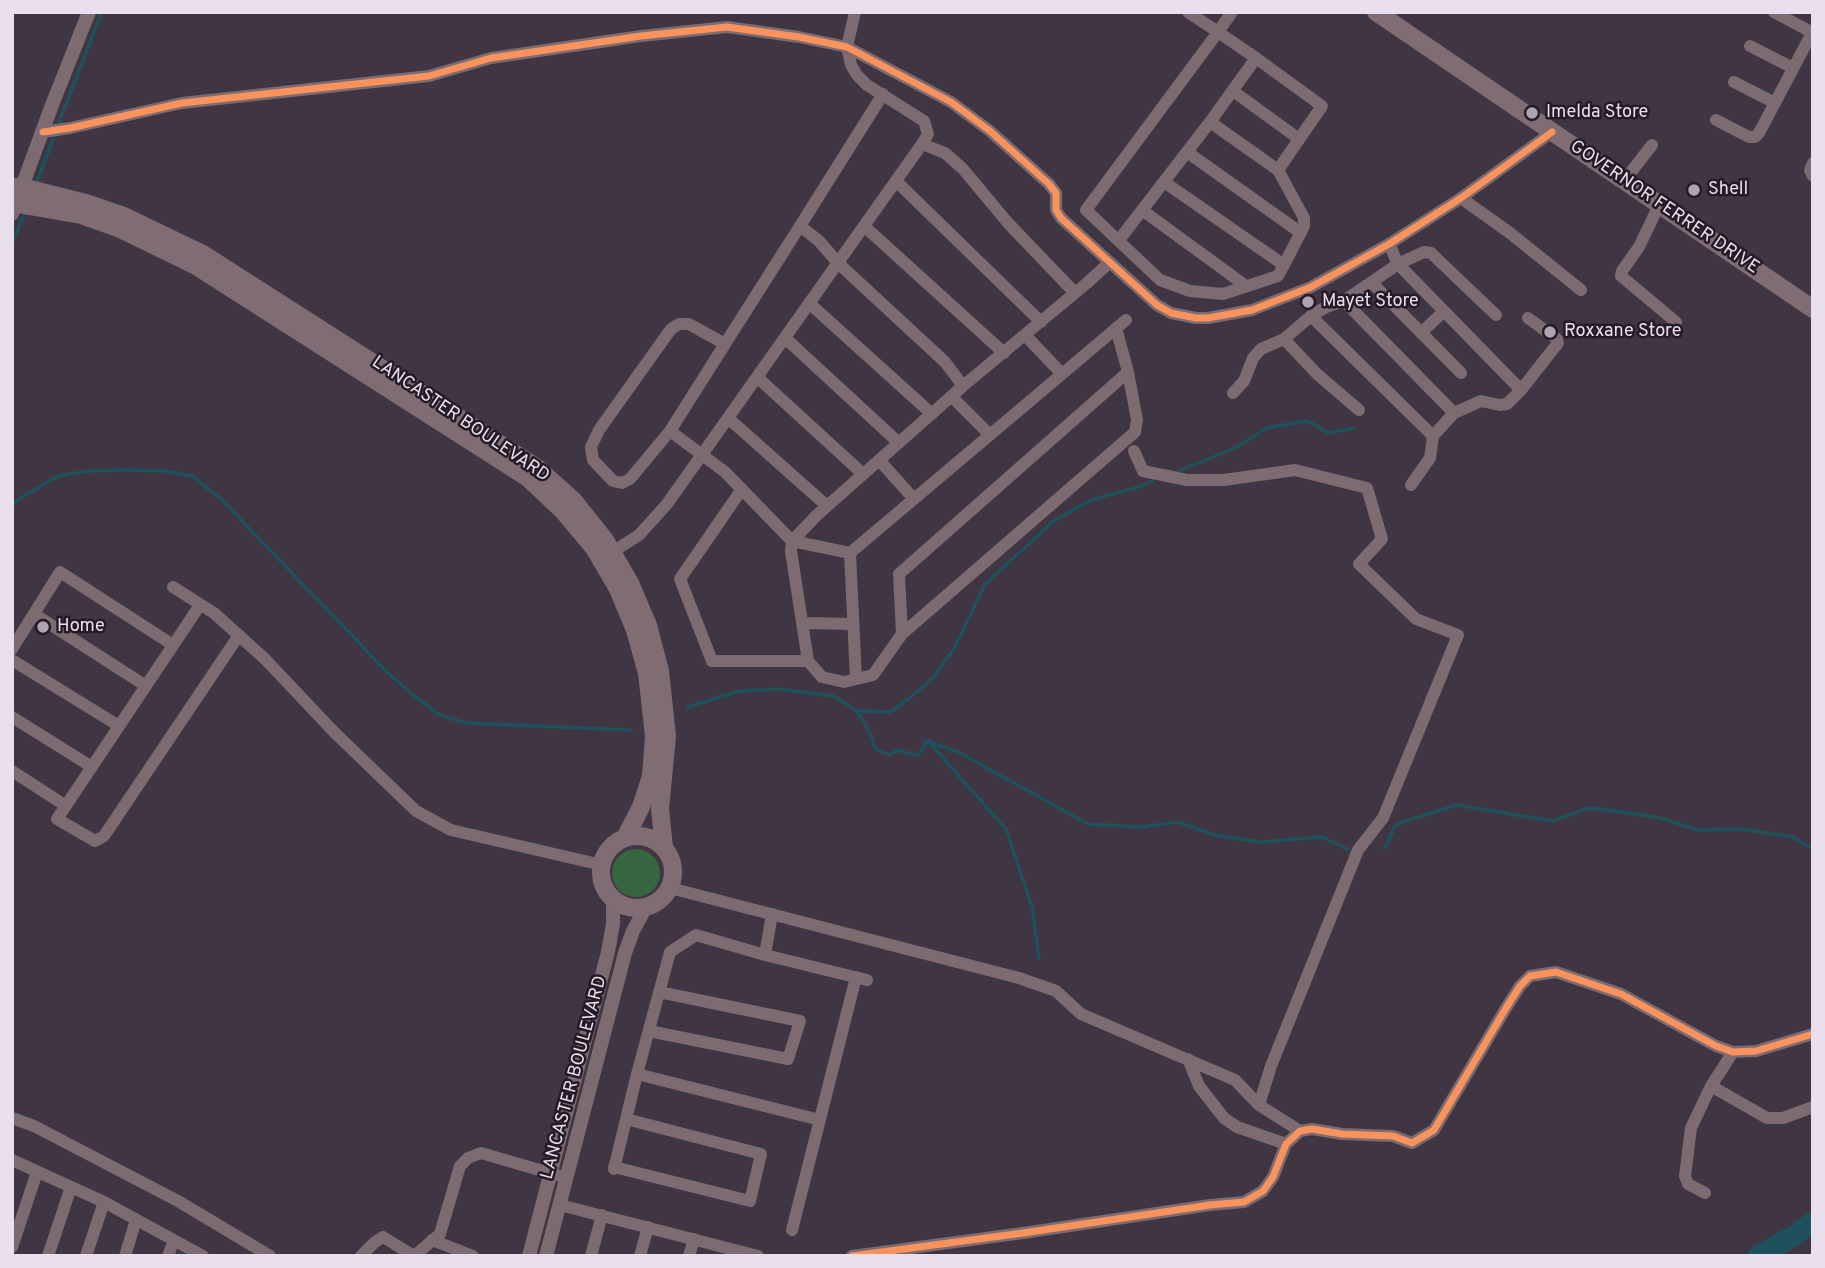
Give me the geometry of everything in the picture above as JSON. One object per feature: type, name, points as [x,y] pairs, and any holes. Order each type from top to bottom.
[{"type":"main road","name":"GOVERNOR FERRER DRIVE","points":[[1376,12],[1813,309]]},
{"type":"main road","name":"LANCASTER BOULEVARD","points":[[15,199],[81,215],[118,228],[196,266],[528,478],[563,511],[594,548],[606,556],[629,583],[648,625],[660,671],[667,736],[660,809],[664,848]]},
{"type":"main road","name":"LANCASTER BOULEVARD","points":[[606,556],[635,630],[647,673],[654,736],[651,776],[642,807],[625,838]]},
{"type":"main road","points":[[639,836],[653,839],[664,848],[670,856],[673,876],[670,888],[658,902],[646,907],[625,907],[609,895],[602,883],[602,866],[613,845],[625,838],[639,836]]},
{"type":"street","points":[[15,199],[89,12]]},
{"type":"street","points":[[606,556],[639,535],[667,504],[928,134],[924,121],[867,85],[851,65],[847,47],[855,12]]},
{"type":"street","points":[[1188,12],[1322,106],[1278,170]]},
{"type":"street","points":[[1210,122],[1278,170],[1304,218],[1301,233],[1278,276],[1223,294],[1189,291],[1160,280],[1086,210],[1232,12]]},
{"type":"street","points":[[1716,120],[1749,137],[1755,137],[1759,133],[1813,32],[1774,12]]},
{"type":"street","points":[[43,132],[182,103],[429,76],[491,58],[641,36],[727,27],[799,37],[847,47],[951,102],[990,131],[1054,188],[1056,210],[1061,218],[1157,305],[1171,313],[1196,318],[1252,310],[1311,287],[1389,244],[1461,198],[1552,132]]},
{"type":"street","points":[[1750,46],[1793,68]]},
{"type":"street","points":[[1119,240],[1256,58]]},
{"type":"street","points":[[1734,82],[1775,103]]},
{"type":"street","points":[[1233,91],[1299,139]]},
{"type":"street","points":[[725,344],[689,324],[679,324],[671,329],[599,430],[591,447],[593,460],[613,481],[630,479],[670,431],[800,226],[883,94]]},
{"type":"street","points":[[922,144],[945,153],[963,169],[1008,223],[1075,293]]},
{"type":"street","points":[[1624,181],[1652,145]]},
{"type":"street","points":[[1187,152],[1301,233]]},
{"type":"street","points":[[1813,163],[1810,170],[1813,176]]},
{"type":"street","points":[[896,181],[1041,322]]},
{"type":"street","points":[[1164,181],[1284,265]]},
{"type":"street","points":[[1461,198],[1581,290]]},
{"type":"street","points":[[1660,205],[1621,276],[1676,322]]},
{"type":"street","points":[[1142,210],[1246,286]]},
{"type":"street","points":[[800,226],[945,362],[964,386]]},
{"type":"street","points":[[864,226],[1004,353]]},
{"type":"street","points":[[1389,244],[1398,264],[1521,390]]},
{"type":"street","points":[[1233,393],[1244,381],[1261,349],[1284,339],[1311,316],[1326,307],[1344,302],[1398,264],[1424,252],[1431,253],[1496,315]]},
{"type":"street","points":[[850,553],[1121,324],[1138,420],[1135,432],[902,634],[873,675],[844,682],[822,677],[808,661],[791,551],[792,541],[863,474],[1110,262]]},
{"type":"street","points":[[1372,283],[1461,373]]},
{"type":"street","points":[[1344,302],[1454,413]]},
{"type":"street","points":[[809,303],[932,414]]},
{"type":"street","points":[[1422,333],[1444,311]]},
{"type":"street","points":[[1311,316],[1433,436]]},
{"type":"street","points":[[1411,485],[1430,458],[1433,436],[1454,413],[1481,401],[1507,404],[1558,345],[1559,341],[1528,318]]},
{"type":"street","points":[[1025,335],[1062,374]]},
{"type":"street","points":[[785,338],[899,443]]},
{"type":"street","points":[[1284,339],[1317,374],[1359,410]]},
{"type":"street","points":[[902,634],[899,574],[1128,372]]},
{"type":"street","points":[[757,377],[863,474]]},
{"type":"street","points":[[952,397],[989,435]]},
{"type":"street","points":[[728,418],[827,506]]},
{"type":"street","points":[[670,431],[725,472],[792,541],[850,553]]},
{"type":"street","points":[[1134,451],[1143,471],[1188,481],[1224,480],[1295,470],[1367,488],[1382,539],[1359,564],[1416,619],[1458,635],[1383,818],[1358,850],[1271,1066],[1259,1105]]},
{"type":"street","points":[[879,460],[914,499]]},
{"type":"street","points":[[742,489],[680,579],[712,661],[808,661]]},
{"type":"street","points":[[850,553],[856,679]]},
{"type":"street","points":[[12,649],[60,572],[173,645]]},
{"type":"street","points":[[173,587],[214,613],[239,635],[416,811],[451,830],[602,866]]},
{"type":"street","points":[[200,605],[57,819],[95,841],[104,836],[239,635]]},
{"type":"street","points":[[33,614],[146,686]]},
{"type":"street","points":[[802,623],[853,624]]},
{"type":"street","points":[[12,660],[119,726]]},
{"type":"street","points":[[12,717],[92,766]]},
{"type":"street","points":[[12,771],[66,806]]},
{"type":"street","points":[[670,888],[1019,978],[1056,991],[1081,1014],[1235,1080],[1259,1105],[1300,1131]]},
{"type":"street","name":"LANCASTER BOULEVARD","points":[[529,1256],[608,952],[614,900]]},
{"type":"street","name":"LANCASTER BOULEVARD","points":[[546,1256],[625,953],[646,907]]},
{"type":"street","points":[[765,954],[772,914]]},
{"type":"street","points":[[626,1119],[761,1154],[750,1201],[614,1168],[637,1074],[670,952],[696,935],[862,978],[820,1120],[792,1230]]},
{"type":"street","points":[[852,1256],[1244,1202],[1263,1191],[1273,1177],[1286,1144],[1300,1131],[1312,1129],[1342,1135],[1393,1136],[1412,1143],[1434,1130],[1506,1008],[1530,976],[1556,972],[1621,994],[1716,1046],[1733,1052],[1756,1051],[1813,1034]]},
{"type":"street","points":[[649,1031],[788,1059],[800,1021],[659,992]]},
{"type":"street","points":[[1705,1193],[1694,1189],[1685,1177],[1691,1128],[1711,1086],[1733,1052]]},
{"type":"street","points":[[1188,1059],[1199,1086],[1224,1118],[1237,1127],[1286,1144]]},
{"type":"street","points":[[637,1074],[820,1120]]},
{"type":"street","points":[[1711,1086],[1767,1118],[1783,1118],[1813,1107]]},
{"type":"street","points":[[12,1118],[34,1126],[178,1201],[270,1256]]},
{"type":"street","points":[[361,1256],[383,1237],[414,1256],[440,1234],[460,1167],[468,1158],[481,1153],[567,1178]]},
{"type":"street","points":[[12,1160],[104,1202],[203,1256]]},
{"type":"street","points":[[12,1247],[37,1172]]},
{"type":"street","points":[[48,1256],[71,1187]]},
{"type":"street","points":[[86,1256],[104,1202]]},
{"type":"street","points":[[560,1205],[758,1256]]},
{"type":"street","points":[[591,1256],[601,1215]]},
{"type":"street","points":[[125,1256],[136,1220]]},
{"type":"street","points":[[640,1256],[648,1227]]},
{"type":"street","points":[[689,1256],[694,1239]]},
{"type":"street","points":[[168,1256],[174,1240]]},
{"type":"street","points":[[432,1240],[473,1256]]},
{"type":"green space","points":[[636,849],[653,856],[660,873],[653,890],[636,897],[619,890],[612,873],[619,856]]},
{"type":"waterway","points":[[59,122],[102,12]]},
{"type":"waterway","points":[[37,181],[55,134]]},
{"type":"waterway","points":[[12,243],[25,212]]},
{"type":"waterway","points":[[1179,471],[1237,447],[1266,428],[1308,421],[1328,433],[1354,428]]},
{"type":"waterway","points":[[12,505],[58,476],[88,471],[166,471],[192,476],[220,498],[386,671],[440,715],[466,723],[631,730]]},
{"type":"waterway","points":[[857,711],[890,712],[933,678],[955,647],[985,584],[1055,520],[1091,500],[1153,481]]},
{"type":"waterway","points":[[687,707],[740,691],[778,689],[834,696],[857,711],[870,733],[875,749],[890,755],[897,750],[918,756],[927,740],[1006,829],[1032,907],[1039,958]]},
{"type":"waterway","points":[[930,742],[958,752],[1088,824],[1142,827],[1178,822],[1214,835],[1260,842],[1322,837],[1349,850]]},
{"type":"waterway","points":[[1385,848],[1396,824],[1457,805],[1552,821],[1589,808],[1616,811],[1661,818],[1697,830],[1741,829],[1792,837],[1813,849]]},
{"type":"waterway","points":[[1758,1256],[1813,1222]]},
{"type":"cycle path","points":[[43,132],[182,103],[429,76],[491,58],[641,36],[727,27],[799,37],[847,47],[951,102],[990,131],[1049,184],[1056,193],[1056,210],[1061,218],[1157,305],[1171,313],[1196,318],[1252,310],[1311,287],[1389,244],[1461,198],[1552,132]]},
{"type":"cycle path","points":[[852,1256],[1244,1202],[1263,1191],[1273,1177],[1286,1144],[1300,1131],[1312,1129],[1342,1134],[1393,1136],[1412,1143],[1434,1130],[1506,1008],[1530,976],[1556,972],[1621,994],[1716,1046],[1733,1052],[1756,1051],[1813,1034]]},
{"type":"place","name":"Imelda Store","points":[[1532,113]]},
{"type":"place","name":"Shell","points":[[1694,190]]},
{"type":"place","name":"Mayet Store","points":[[1308,302]]},
{"type":"place","name":"Roxxane Store","points":[[1550,332]]},
{"type":"place","name":"Home","points":[[43,627]]}]
